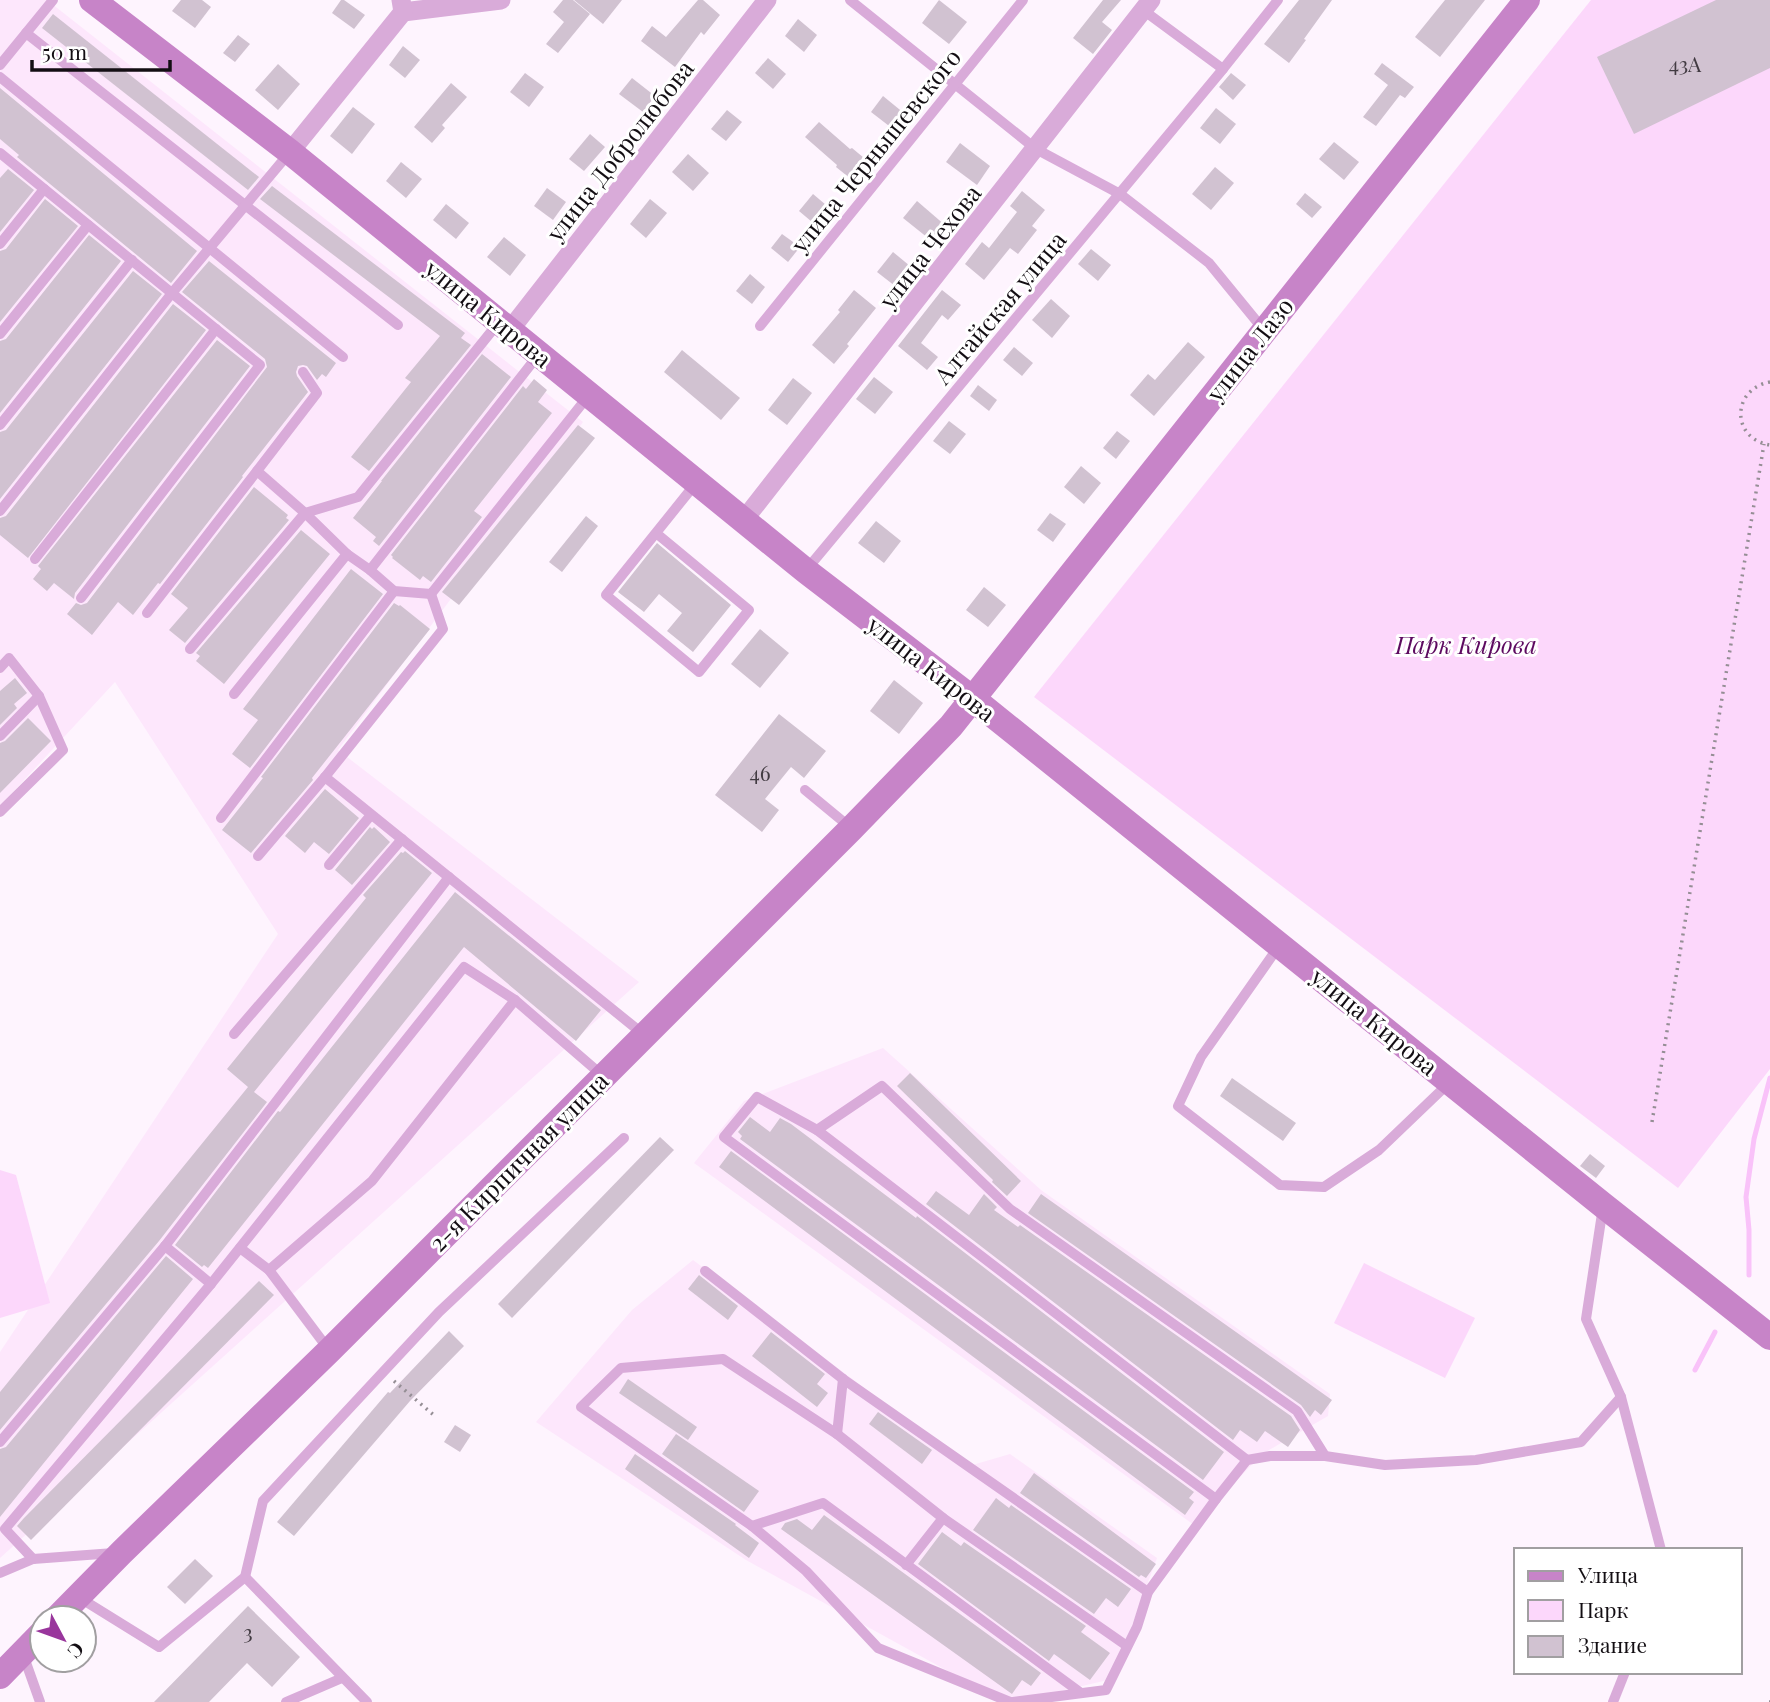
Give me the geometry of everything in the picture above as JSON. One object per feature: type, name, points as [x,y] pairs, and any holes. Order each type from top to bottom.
[{"type":"street","name":"улица Кирова","points":[[92,0],[290,152],[806,571],[973,699],[1770,1337]]},
{"type":"street","points":[[290,152],[402,6],[501,0]]},
{"type":"street","name":"улица Добролюбова","points":[[504,326],[767,0]]},
{"type":"street","name":"улица Лазо","points":[[973,699],[1527,0]]},
{"type":"street","name":"улица Чехова","points":[[744,521],[1147,5]]},
{"type":"street","name":"2-я Кирпичная улица","points":[[71,1604],[329,1351],[851,829],[951,726],[973,699]]},
{"type":"street","points":[[0,1676],[28,1647]]},
{"type":"lane","points":[[0,65],[53,0]]},
{"type":"lane","points":[[850,0],[1036,149],[1120,194],[1209,263],[1264,330]]},
{"type":"lane","name":"улица Чернышевского","points":[[760,326],[1023,0]]},
{"type":"lane","name":"Алтайская улица","points":[[806,571],[1278,0]]},
{"type":"lane","points":[[1147,5],[1223,69]]},
{"type":"lane","points":[[26,33],[398,325]]},
{"type":"lane","points":[[0,77],[343,357]]},
{"type":"lane","points":[[0,511],[173,293],[290,152]]},
{"type":"lane","points":[[0,154],[260,365],[81,598]]},
{"type":"lane","points":[[0,244],[44,189]]},
{"type":"lane","points":[[0,334],[88,225]]},
{"type":"lane","points":[[0,425],[132,260]]},
{"type":"lane","points":[[190,649],[304,513],[358,497],[504,326]]},
{"type":"lane","points":[[35,559],[216,329]]},
{"type":"lane","points":[[370,570],[539,354]]},
{"type":"lane","points":[[147,613],[317,393],[303,372]]},
{"type":"lane","points":[[431,594],[589,394]]},
{"type":"lane","points":[[257,471],[347,554],[394,591],[431,594]]},
{"type":"lane","points":[[656,533],[749,610],[699,672],[606,595],[696,482]]},
{"type":"lane","points":[[234,694],[347,554]]},
{"type":"lane","points":[[221,818],[394,591]]},
{"type":"lane","points":[[258,856],[443,629],[431,594]]},
{"type":"lane","points":[[0,668],[9,658],[39,696],[63,750],[0,812]]},
{"type":"lane","points":[[0,736],[39,696]]},
{"type":"lane","points":[[325,777],[645,1035]]},
{"type":"lane","points":[[805,790],[851,829]]},
{"type":"lane","points":[[329,866],[372,815]]},
{"type":"lane","points":[[234,1034],[402,839]]},
{"type":"lane","points":[[0,1442],[165,1246],[449,877]]},
{"type":"lane","points":[[1280,945],[1201,1057],[1178,1106],[1280,1185],[1324,1187],[1379,1150],[1450,1082]]},
{"type":"lane","points":[[33,1559],[5,1530],[211,1284],[464,967],[514,1000],[603,1076]]},
{"type":"lane","points":[[269,1269],[372,1181],[514,1000]]},
{"type":"lane","points":[[817,1130],[882,1086],[1010,1209],[1297,1411],[1325,1456]]},
{"type":"lane","points":[[1216,1499],[724,1137],[757,1097],[817,1130],[1247,1460]]},
{"type":"lane","points":[[78,1597],[159,1647],[244,1577],[263,1501],[439,1312],[624,1138]]},
{"type":"lane","points":[[1604,1206],[1586,1319],[1621,1397],[1660,1548]]},
{"type":"lane","points":[[165,1246],[211,1284]]},
{"type":"lane","points":[[240,1248],[269,1269],[329,1351]]},
{"type":"lane","points":[[705,1270],[844,1379],[1148,1591]]},
{"type":"lane","points":[[1127,1646],[943,1518],[837,1434],[723,1359],[621,1368],[582,1407],[752,1526],[806,1572],[878,1648],[1012,1702],[1106,1690],[1137,1627],[1148,1591],[1247,1460],[1270,1456],[1325,1456],[1385,1465],[1476,1460],[1581,1442],[1621,1397]]},
{"type":"lane","points":[[837,1434],[844,1379]]},
{"type":"lane","points":[[752,1526],[823,1503],[1081,1693]]},
{"type":"lane","points":[[906,1565],[943,1518]]},
{"type":"lane","points":[[0,1573],[33,1559],[122,1552]]},
{"type":"lane","points":[[244,1577],[367,1702]]},
{"type":"lane","points":[[22,1653],[40,1702]]},
{"type":"lane","points":[[1614,1702],[1624,1674]]},
{"type":"lane","points":[[286,1702],[342,1678]]},
{"type":"path","points":[[1651,1122],[1767,444],[1748,434],[1743,427],[1741,409],[1748,393],[1755,387],[1770,382]]},
{"type":"path","points":[[384,1373],[436,1416]]},
{"type":"shaded area","points":[[0,0],[47,0],[583,422],[338,750],[639,982],[0,1558],[0,1352],[278,934],[115,682],[0,806]]},
{"type":"shaded area","points":[[883,1048],[1041,1190],[1330,1394],[1328,1416],[1262,1454],[1194,1525],[694,1163],[744,1101]]},
{"type":"shaded area","points":[[693,1260],[969,1466],[1010,1454],[1157,1558],[1112,1679],[1004,1702],[746,1560],[536,1422],[632,1310]]},
{"type":"green space","name":"Парк Кирова","points":[[1591,0],[1770,0],[1770,1069],[1678,1188],[1034,697]]},
{"type":"green space","points":[[0,1170],[16,1175],[50,1303],[0,1318]]},
{"type":"green space","points":[[1364,1263],[1475,1318],[1445,1378],[1334,1323]]},
{"type":"building","points":[[181,0],[202,0],[211,7],[195,28],[172,11]]},
{"type":"building","points":[[341,0],[365,15],[354,29],[332,13]]},
{"type":"building","points":[[563,0],[573,0],[590,14],[558,53],[546,44],[564,22],[553,12]]},
{"type":"building","points":[[574,0],[622,0],[603,24]]},
{"type":"building","points":[[698,0],[703,0],[720,15],[704,35],[701,32],[675,67],[641,41],[652,26],[666,37]]},
{"type":"building","points":[[939,0],[967,22],[949,44],[922,23]]},
{"type":"building","points":[[1103,0],[1121,0],[1102,22],[1112,30],[1093,54],[1073,38]]},
{"type":"building","points":[[1299,0],[1332,0],[1289,63],[1264,44]]},
{"type":"building","points":[[1445,0],[1485,0],[1440,57],[1415,37]]},
{"type":"building","points":[[1716,0],[1770,0],[1770,68],[1634,134],[1597,57]]},
{"type":"building","points":[[53,14],[259,177],[248,190],[42,28]]},
{"type":"building","points":[[798,19],[817,35],[804,52],[785,36]]},
{"type":"building","points":[[238,35],[250,44],[235,62],[223,53]]},
{"type":"building","points":[[403,46],[420,60],[405,78],[389,65]]},
{"type":"building","points":[[768,58],[786,74],[773,89],[755,73]]},
{"type":"building","points":[[1382,63],[1414,87],[1405,98],[1400,95],[1376,126],[1363,117],[1388,85],[1374,74]]},
{"type":"building","points":[[278,64],[300,84],[278,110],[255,90]]},
{"type":"building","points":[[525,73],[544,87],[529,107],[510,92]]},
{"type":"building","points":[[1231,73],[1246,85],[1233,100],[1219,87]]},
{"type":"building","points":[[632,78],[655,96],[643,112],[619,94]]},
{"type":"building","points":[[451,83],[467,97],[442,125],[445,128],[432,143],[414,127]]},
{"type":"building","points":[[0,88],[197,251],[171,283],[17,157],[19,155],[0,139]]},
{"type":"building","points":[[883,96],[905,114],[893,129],[871,112]]},
{"type":"building","points":[[353,107],[375,124],[352,154],[330,136]]},
{"type":"building","points":[[1216,108],[1236,124],[1220,144],[1200,128]]},
{"type":"building","points":[[727,110],[742,122],[726,141],[711,129]]},
{"type":"building","points":[[819,122],[876,168],[861,187],[805,137]]},
{"type":"building","points":[[590,134],[605,147],[584,171],[569,159]]},
{"type":"building","points":[[1334,142],[1359,162],[1344,180],[1319,159]]},
{"type":"building","points":[[960,143],[990,166],[977,185],[946,162]]},
{"type":"building","points":[[688,154],[709,173],[693,191],[672,172]]},
{"type":"building","points":[[401,162],[422,179],[406,198],[386,181]]},
{"type":"building","points":[[1215,167],[1234,183],[1211,210],[1192,194]]},
{"type":"building","points":[[8,169],[34,190],[0,232],[0,178]]},
{"type":"building","points":[[272,186],[465,333],[461,338],[471,345],[369,471],[351,457],[411,382],[405,378],[440,336],[260,199]]},
{"type":"building","points":[[547,188],[566,202],[553,220],[534,206]]},
{"type":"building","points":[[1022,191],[1045,210],[1032,226],[1037,230],[1018,254],[1010,248],[984,280],[965,264],[982,242],[989,248],[1017,212],[1010,206]]},
{"type":"building","points":[[1305,193],[1322,207],[1312,218],[1296,204]]},
{"type":"building","points":[[813,194],[832,210],[818,227],[799,211]]},
{"type":"building","points":[[45,199],[78,226],[0,322],[0,251],[6,249]]},
{"type":"building","points":[[650,199],[667,213],[646,238],[630,224]]},
{"type":"building","points":[[917,201],[946,226],[933,242],[903,218]]},
{"type":"building","points":[[446,204],[469,223],[456,239],[433,220]]},
{"type":"building","points":[[782,234],[800,247],[788,262],[771,248]]},
{"type":"building","points":[[89,235],[121,261],[0,413],[0,341],[6,339]]},
{"type":"building","points":[[504,237],[526,255],[510,276],[487,257]]},
{"type":"building","points":[[1091,249],[1111,265],[1098,281],[1078,264]]},
{"type":"building","points":[[893,252],[910,266],[895,286],[877,272]]},
{"type":"building","points":[[209,261],[336,363],[326,377],[322,374],[317,380],[307,366],[298,366],[297,376],[308,392],[243,477],[133,615],[118,602],[92,635],[67,614],[76,603],[87,603],[267,367],[265,359],[182,292]]},
{"type":"building","points":[[133,271],[162,294],[0,499],[0,432],[6,430]]},
{"type":"building","points":[[750,274],[765,287],[752,304],[736,291]]},
{"type":"building","points":[[854,290],[876,308],[834,364],[812,345],[840,312],[838,310]]},
{"type":"building","points":[[942,290],[961,305],[948,320],[942,315],[921,343],[938,357],[927,370],[898,346]]},
{"type":"building","points":[[1051,299],[1070,316],[1052,338],[1032,320]]},
{"type":"building","points":[[173,304],[206,330],[28,558],[0,535],[0,518],[6,516]]},
{"type":"building","points":[[217,340],[250,366],[75,593],[74,599],[54,583],[47,591],[33,579],[41,569],[38,566]]},
{"type":"building","points":[[1188,342],[1205,357],[1154,416],[1130,395],[1148,374],[1155,380]]},
{"type":"building","points":[[1014,347],[1033,363],[1022,376],[1003,360]]},
{"type":"building","points":[[682,350],[740,398],[721,420],[664,372]]},
{"type":"building","points":[[482,354],[511,377],[379,546],[373,541],[376,537],[353,518]]},
{"type":"building","points":[[874,377],[893,392],[875,414],[856,399]]},
{"type":"building","points":[[793,378],[812,393],[787,425],[768,410]]},
{"type":"building","points":[[534,379],[547,390],[538,402],[552,413],[474,511],[482,517],[431,582],[423,576],[420,580],[391,555],[523,386],[526,389]]},
{"type":"building","points":[[978,385],[997,400],[989,411],[970,396]]},
{"type":"building","points":[[949,421],[966,434],[950,454],[933,441]]},
{"type":"building","points":[[578,425],[595,438],[459,605],[442,592]]},
{"type":"building","points":[[1117,431],[1130,441],[1116,459],[1103,448]]},
{"type":"building","points":[[1081,466],[1101,483],[1084,504],[1064,487]]},
{"type":"building","points":[[254,487],[288,515],[286,518],[289,520],[185,643],[169,630],[188,608],[171,594]]},
{"type":"building","points":[[1050,513],[1066,524],[1053,542],[1037,530]]},
{"type":"building","points":[[586,516],[598,526],[562,572],[549,562]]},
{"type":"building","points":[[876,521],[901,541],[884,563],[858,543]]},
{"type":"building","points":[[301,530],[330,554],[224,684],[196,661],[200,656],[196,653]]},
{"type":"building","points":[[657,543],[731,605],[693,652],[667,631],[682,613],[659,594],[644,612],[618,592]]},
{"type":"building","points":[[351,569],[383,594],[250,768],[232,754],[258,720],[243,709]]},
{"type":"building","points":[[984,587],[1006,605],[988,627],[966,610]]},
{"type":"building","points":[[394,603],[430,629],[313,780],[251,853],[222,830]]},
{"type":"building","points":[[760,629],[789,653],[760,688],[731,664]]},
{"type":"building","points":[[15,678],[27,693],[14,704],[17,708],[0,725],[0,691]]},
{"type":"building","points":[[894,680],[923,703],[899,734],[870,711]]},
{"type":"building","points":[[779,714],[826,751],[804,778],[791,767],[765,799],[779,810],[762,832],[715,795]]},
{"type":"building","points":[[28,718],[51,741],[0,793],[0,743]]},
{"type":"building","points":[[325,789],[359,818],[329,854],[314,842],[305,853],[285,836]]},
{"type":"building","points":[[370,827],[374,827],[390,842],[352,885],[335,870]]},
{"type":"building","points":[[405,851],[432,873],[254,1092],[267,1102],[159,1241],[0,1430],[0,1392],[248,1087],[227,1069],[366,898],[363,895],[401,852]]},
{"type":"building","points":[[455,892],[601,1010],[576,1041],[464,947],[208,1268],[204,1265],[202,1267],[175,1245],[278,1111],[280,1112]]},
{"type":"building","points":[[910,1073],[1021,1181],[1007,1196],[897,1086]]},
{"type":"building","points":[[1232,1078],[1296,1123],[1283,1141],[1220,1096]]},
{"type":"building","points":[[750,1117],[770,1132],[780,1118],[791,1124],[916,1218],[917,1216],[1224,1452],[1203,1480],[740,1139],[742,1136],[738,1132]]},
{"type":"building","points":[[660,1137],[674,1150],[512,1318],[498,1304]]},
{"type":"building","points":[[731,1151],[1194,1492],[1189,1498],[1194,1502],[1185,1515],[719,1167]]},
{"type":"building","points":[[1590,1154],[1605,1166],[1596,1178],[1580,1166]]},
{"type":"building","points":[[936,1191],[969,1215],[984,1194],[997,1207],[994,1210],[1018,1227],[1020,1225],[1291,1416],[1300,1430],[1288,1447],[1265,1431],[1257,1442],[1240,1430],[1233,1440],[926,1204]]},
{"type":"building","points":[[1041,1194],[1332,1400],[1321,1415],[1315,1410],[1310,1417],[1301,1405],[1028,1213]]},
{"type":"building","points":[[166,1256],[193,1279],[0,1517],[0,1449],[6,1447]]},
{"type":"building","points":[[699,1275],[738,1306],[728,1320],[688,1289]]},
{"type":"building","points":[[259,1281],[274,1295],[31,1540],[17,1526],[24,1518]]},
{"type":"building","points":[[449,1331],[464,1346],[410,1401],[294,1536],[277,1522],[388,1392],[390,1393]]},
{"type":"building","points":[[771,1332],[825,1374],[817,1384],[828,1393],[817,1407],[752,1356]]},
{"type":"building","points":[[628,1379],[697,1427],[688,1440],[619,1393]]},
{"type":"building","points":[[878,1412],[932,1450],[922,1464],[869,1424]]},
{"type":"building","points":[[455,1425],[471,1435],[460,1452],[444,1442]]},
{"type":"building","points":[[676,1434],[759,1491],[744,1512],[662,1454]]},
{"type":"building","points":[[635,1454],[759,1543],[749,1558],[625,1469]]},
{"type":"building","points":[[1034,1473],[1156,1564],[1146,1578],[1141,1575],[1139,1577],[1020,1493]]},
{"type":"building","points":[[996,1498],[1009,1508],[1011,1505],[1131,1589],[1118,1607],[1106,1598],[1094,1614],[973,1530]]},
{"type":"building","points":[[824,1515],[1041,1673],[1031,1686],[1022,1680],[1012,1694],[781,1529],[785,1523],[797,1519],[812,1530]]},
{"type":"building","points":[[942,1532],[961,1546],[964,1542],[1086,1626],[1081,1632],[1110,1653],[1090,1680],[1054,1654],[1049,1661],[918,1564]]},
{"type":"building","points":[[195,1559],[213,1576],[185,1604],[167,1587]]},
{"type":"building","points":[[248,1606],[300,1657],[272,1687],[247,1663],[209,1702],[154,1702]]},
{"type":"waterway","points":[[1749,1275],[1746,1197],[1754,1139],[1770,1078]]},
{"type":"waterway","points":[[1695,1370],[1715,1332]]}]
